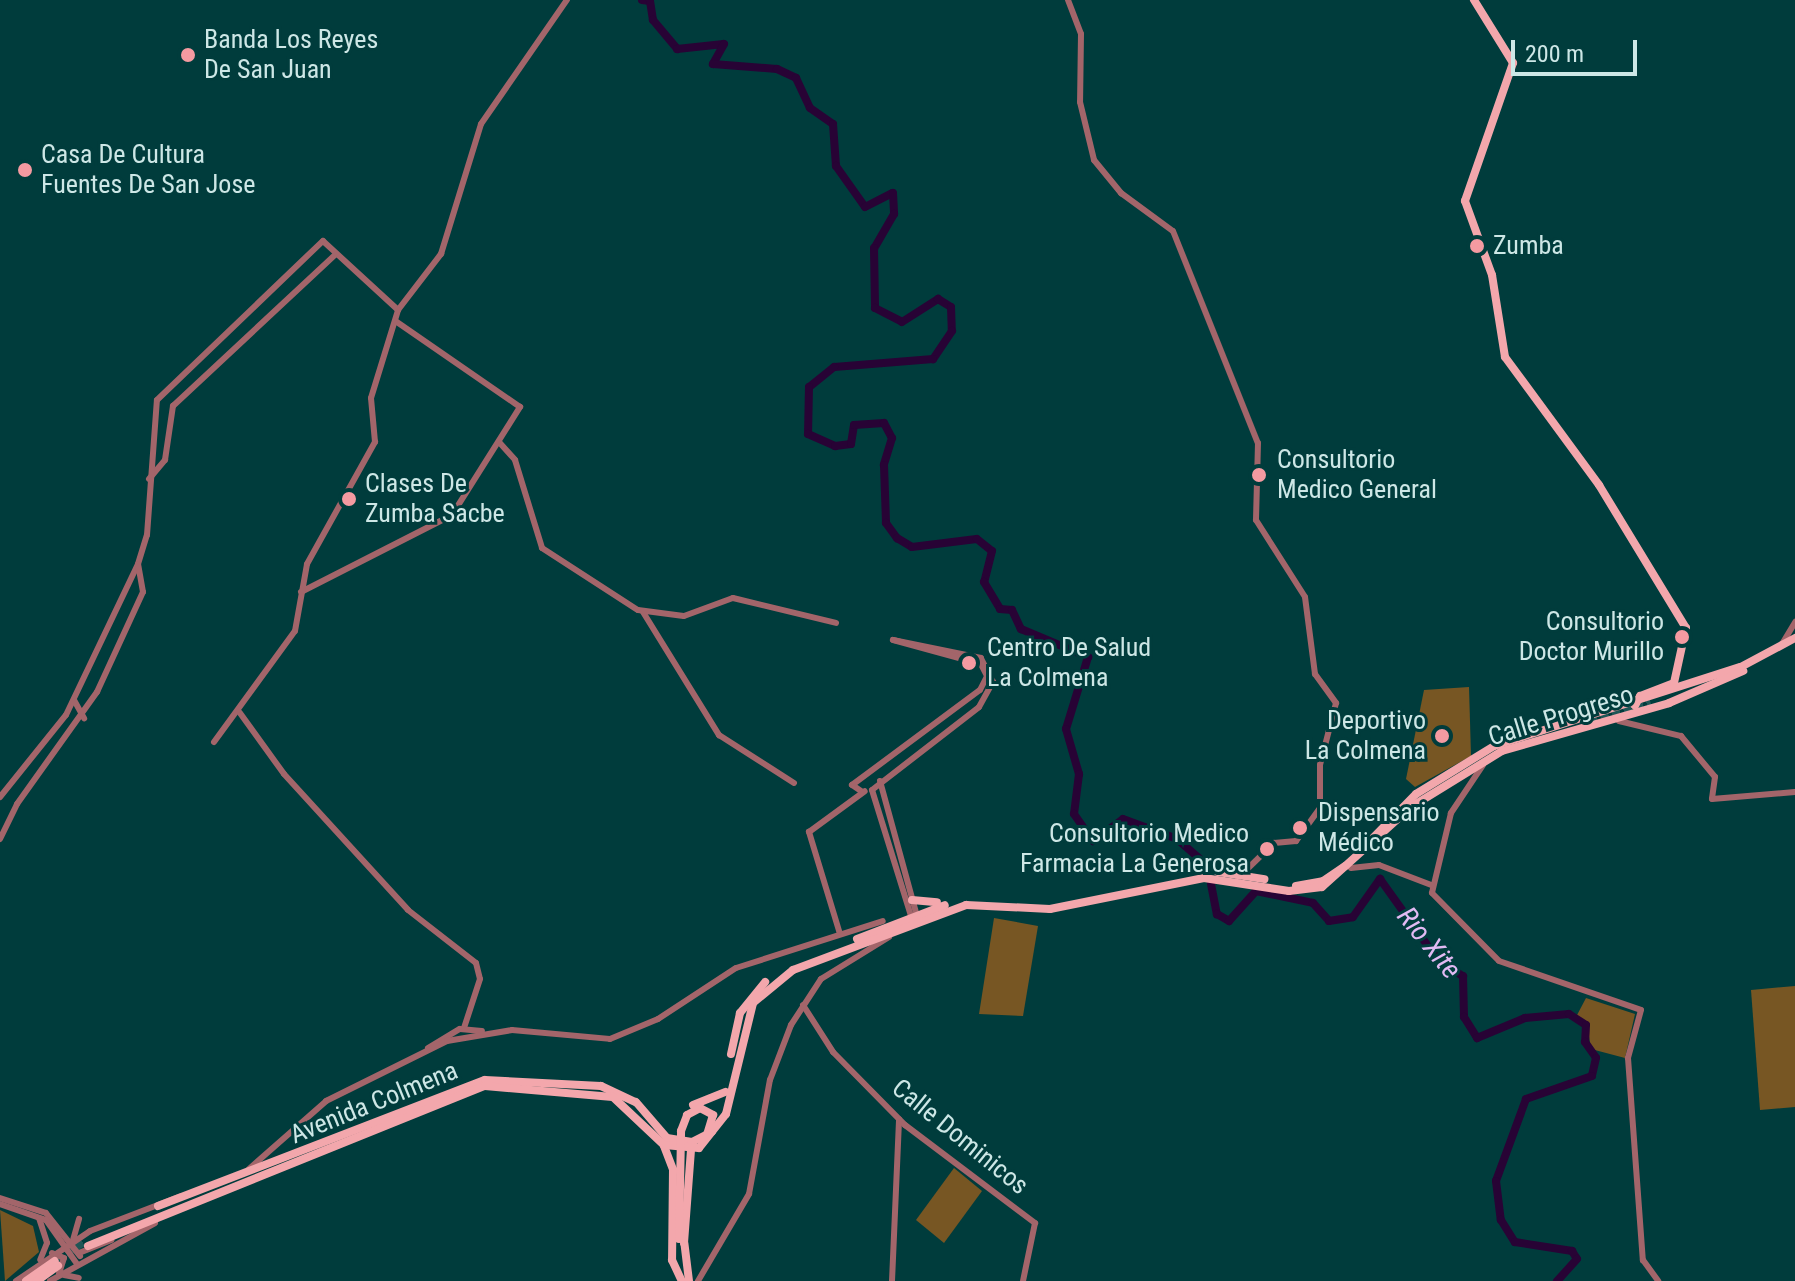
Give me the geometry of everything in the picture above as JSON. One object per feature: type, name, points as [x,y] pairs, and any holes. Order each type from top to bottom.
[{"type":"main road","points":[[1474,0],[1513,63],[1465,201],[1492,275],[1505,357],[1599,485],[1686,628],[1674,683],[1604,718]]},
{"type":"main road","points":[[1638,703],[1741,669],[1795,640]]},
{"type":"main road","points":[[1741,669],[1782,644],[1795,640]]},
{"type":"main road","name":"Calle Progreso","points":[[1239,875],[1307,891],[1351,868],[1411,807],[1508,744],[1650,706],[1741,669]]},
{"type":"main road","points":[[1638,703],[1650,706]]},
{"type":"main road","name":"Calle Progreso","points":[[1239,875],[1289,885],[1323,881],[1416,794],[1508,744],[1590,719],[1604,718]]},
{"type":"main road","points":[[912,900],[949,904],[1044,904],[1239,875]]},
{"type":"main road","points":[[704,1139],[718,1122],[740,1013],[755,990],[867,934],[966,905],[1050,909],[1181,881],[1239,875]]},
{"type":"main road","points":[[664,1145],[691,1150],[707,1144],[723,1123],[743,1024],[764,989],[949,904]]},
{"type":"main road","points":[[867,934],[883,921]]},
{"type":"main road","name":"Avenida Colmena","points":[[194,1198],[246,1172],[310,1153],[448,1091],[501,1078],[618,1091],[667,1138],[704,1139]]},
{"type":"main road","name":"Avenida Colmena","points":[[194,1198],[232,1188],[485,1086],[594,1093],[623,1102],[664,1145]]},
{"type":"main road","points":[[689,1279],[679,1250],[684,1111],[711,1102],[725,1092]]},
{"type":"main road","points":[[681,1131],[696,1108],[713,1115],[704,1139]]},
{"type":"main road","points":[[664,1145],[673,1170],[689,1279]]},
{"type":"main road","points":[[689,1279],[691,1150]]},
{"type":"main road","points":[[673,1170],[680,1162],[689,1169]]},
{"type":"main road","points":[[90,1248],[181,1196],[194,1198]]},
{"type":"main road","points":[[90,1248],[194,1198]]},
{"type":"main road","points":[[26,1281],[55,1260]]},
{"type":"main road","points":[[37,1281],[55,1260]]},
{"type":"street","points":[[214,742],[240,713],[295,631],[310,557],[373,448],[371,398],[397,322],[398,310],[441,254],[476,134],[567,0]]},
{"type":"street","points":[[1068,0],[1081,34],[1080,102],[1094,160],[1121,193],[1173,231],[1258,443],[1256,520],[1305,597],[1315,674],[1336,703],[1320,765],[1320,808],[1296,841],[1274,843],[1239,875]]},
{"type":"street","points":[[0,797],[74,700],[138,564],[147,535],[150,426],[157,400],[323,241],[398,310]]},
{"type":"street","points":[[148,480],[165,460],[173,406],[336,254]]},
{"type":"street","points":[[297,266],[308,279]]},
{"type":"street","points":[[301,592],[452,515],[520,407],[397,322]]},
{"type":"street","points":[[226,333],[237,346]]},
{"type":"street","points":[[150,426],[167,433]]},
{"type":"street","points":[[499,442],[513,455],[534,531],[552,559],[643,612],[684,616],[733,598],[836,623]]},
{"type":"street","points":[[0,839],[20,799],[84,718],[143,592],[138,564]]},
{"type":"street","points":[[643,612],[719,735],[794,783]]},
{"type":"street","points":[[1782,644],[1795,622]]},
{"type":"street","points":[[840,934],[809,832],[861,791],[872,790],[985,701],[993,682],[988,663],[893,640],[981,664],[986,680],[852,785],[861,791]]},
{"type":"street","points":[[81,685],[97,692]]},
{"type":"street","points":[[74,700],[84,718]]},
{"type":"street","points":[[240,713],[284,774],[408,910],[476,963],[480,979],[464,1028],[423,1054]]},
{"type":"street","points":[[1604,718],[1681,736],[1713,772],[1712,799],[1795,792]]},
{"type":"street","points":[[1431,887],[1457,800],[1488,759]]},
{"type":"street","points":[[880,781],[912,900],[912,919]]},
{"type":"street","points":[[872,790],[912,919]]},
{"type":"street","points":[[1351,868],[1379,865],[1431,887],[1453,921],[1499,961],[1641,1010],[1628,1058],[1643,1260],[1658,1281]]},
{"type":"street","points":[[689,1279],[749,1194],[770,1080],[803,1005],[821,979],[912,919]]},
{"type":"street","points":[[464,1028],[610,1039],[652,1023],[736,968],[883,921]]},
{"type":"street","name":"Calle Dominicos","points":[[803,1005],[833,1052],[899,1119],[1035,1223],[1023,1281]]},
{"type":"street","points":[[246,1172],[326,1101],[423,1054],[482,1031]]},
{"type":"street","points":[[892,1281],[899,1119]]},
{"type":"street","points":[[70,1242],[90,1231],[181,1196]]},
{"type":"street","points":[[0,1201],[37,1215],[70,1242],[79,1263]]},
{"type":"street","points":[[0,1201],[46,1213],[79,1253],[79,1263]]},
{"type":"street","points":[[16,1281],[38,1263],[47,1243],[37,1215]]},
{"type":"street","points":[[55,1260],[70,1242],[79,1219]]},
{"type":"street","points":[[90,1231],[81,1241],[90,1248]]},
{"type":"street","points":[[79,1253],[90,1248]]},
{"type":"street","points":[[52,1280],[79,1263],[90,1248]]},
{"type":"street","points":[[38,1263],[55,1260],[65,1264],[52,1280]]},
{"type":"street","points":[[52,1280],[79,1278]]},
{"type":"shaded area","name":"Deportivo La Colmena","points":[[1469,687],[1471,756],[1415,787],[1406,779],[1424,690]]},
{"type":"shaded area","points":[[994,918],[1038,926],[1023,1016],[979,1014]]},
{"type":"shaded area","points":[[1795,986],[1795,1107],[1760,1110],[1751,990]]},
{"type":"shaded area","points":[[1586,998],[1635,1014],[1625,1058],[1591,1049],[1587,1024],[1576,1017]]},
{"type":"shaded area","points":[[954,1168],[982,1191],[944,1243],[916,1220]]},
{"type":"shaded area","points":[[0,1210],[33,1226],[39,1252],[5,1281]]},
{"type":"waterway","name":"Rio Xite","points":[[642,0],[650,1],[653,20],[677,49],[724,44],[713,64],[777,69],[796,78],[810,108],[833,124],[836,166],[865,207],[893,193],[894,214],[874,248],[875,308],[902,322],[938,299],[951,307],[952,331],[933,359],[834,367],[809,387],[808,434],[835,446],[851,444],[854,425],[884,423],[892,438],[884,465],[886,523],[897,538],[912,547],[977,539],[992,551],[984,582],[1000,609],[1012,610],[1021,629],[1088,657],[1066,729],[1079,774],[1074,814],[1093,841],[1123,819],[1177,839],[1207,865]]},
{"type":"waterway","name":"Rio Xite","points":[[1211,884],[1217,914],[1229,921],[1256,891],[1313,903],[1329,921],[1353,917],[1380,879],[1438,960],[1463,976],[1464,1017],[1477,1038],[1525,1018],[1569,1014],[1586,1025],[1585,1042],[1596,1058],[1592,1076],[1526,1099],[1496,1181],[1501,1220],[1515,1242],[1572,1251],[1577,1259],[1557,1281]]},
{"type":"tunnel","points":[[1589,720],[1651,703]]},
{"type":"tunnel","points":[[56,1260],[85,1241]]},
{"type":"place","name":"Banda Los Reyes De San Juan","points":[[188,55]]},
{"type":"place","name":"Casa De Cultura Fuentes De San Jose","points":[[25,170]]},
{"type":"place","name":"Zumba","points":[[1477,246]]},
{"type":"place","name":"Consultorio Medico General","points":[[1259,475]]},
{"type":"place","name":"Clases De Zumba Sacbe","points":[[349,499]]},
{"type":"place","name":"Consultorio Doctor Murillo","points":[[1682,637]]},
{"type":"place","name":"Centro De Salud La Colmena","points":[[969,663]]},
{"type":"place","name":"Deportivo La Colmena","points":[[1442,736]]},
{"type":"place","name":"Dispensario Médico","points":[[1300,828]]},
{"type":"place","name":"Consultorio Medico Farmacia La Generosa","points":[[1267,849]]}]
